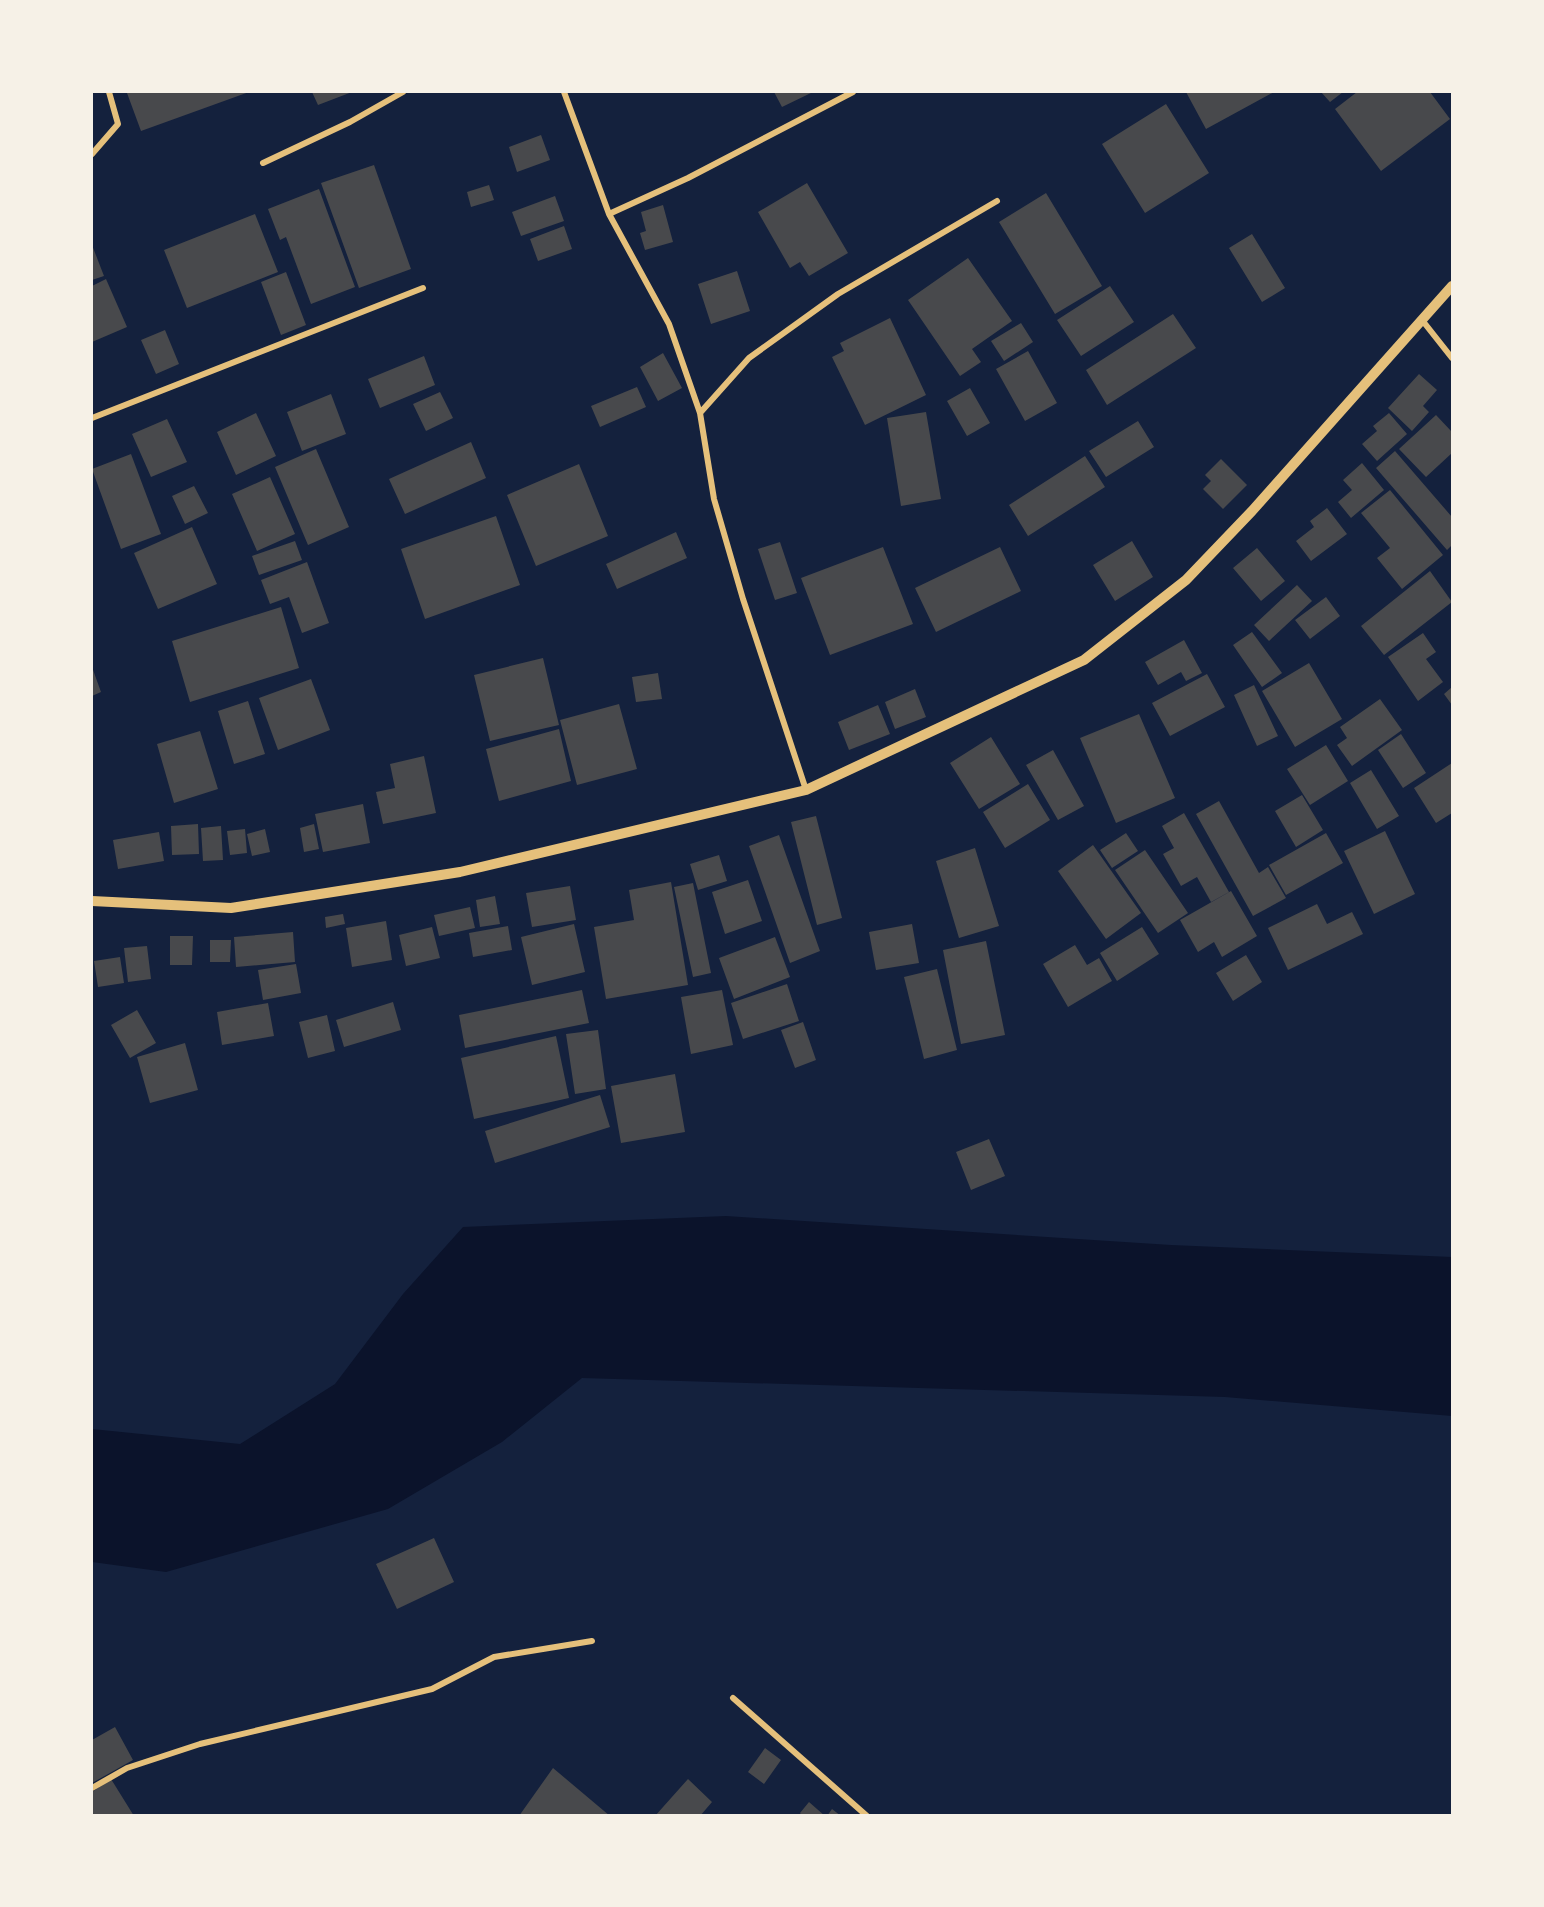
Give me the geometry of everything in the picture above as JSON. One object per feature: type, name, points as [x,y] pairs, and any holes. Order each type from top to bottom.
[{"type":"street","points":[[92,154],[118,124],[109,92]]},
{"type":"street","points":[[263,163],[350,122],[403,92]]},
{"type":"street","points":[[564,92],[609,214],[669,324],[700,413],[714,499],[743,599],[806,790]]},
{"type":"street","points":[[609,214],[688,178],[853,92]]},
{"type":"street","points":[[700,413],[749,358],[838,294],[997,201]]},
{"type":"street","points":[[92,901],[231,909],[460,872],[806,790],[1084,660],[1186,580],[1252,511],[1452,286]]},
{"type":"street","points":[[92,418],[423,288]]},
{"type":"street","points":[[1422,320],[1452,358]]},
{"type":"street","points":[[92,1788],[127,1768],[200,1744],[432,1689],[494,1657],[592,1641]]},
{"type":"street","points":[[733,1698],[867,1815]]},
{"type":"water","points":[[726,1216],[1171,1245],[1452,1257],[1452,1416],[1225,1397],[582,1378],[502,1442],[388,1509],[166,1572],[92,1562],[92,1429],[240,1444],[335,1384],[403,1294],[463,1227]]},
{"type":"building","points":[[249,92],[141,131],[127,93]]},
{"type":"building","points":[[312,92],[352,92],[318,105]]},
{"type":"building","points":[[774,92],[813,92],[782,107]]},
{"type":"building","points":[[1186,92],[1274,92],[1206,129]]},
{"type":"building","points":[[1321,92],[1343,92],[1330,102]]},
{"type":"building","points":[[1357,92],[1430,92],[1450,119],[1381,171],[1335,109]]},
{"type":"building","points":[[1166,104],[1209,173],[1145,213],[1102,144]]},
{"type":"building","points":[[541,135],[550,160],[517,172],[509,147]]},
{"type":"building","points":[[374,165],[411,269],[359,288],[321,183]]},
{"type":"building","points":[[807,183],[848,253],[809,276],[800,262],[790,268],[758,212]]},
{"type":"building","points":[[489,185],[494,200],[471,207],[467,192]]},
{"type":"building","points":[[319,189],[355,287],[311,304],[286,237],[280,240],[268,209]]},
{"type":"building","points":[[1046,193],[1102,286],[1055,314],[999,222]]},
{"type":"building","points":[[555,196],[564,221],[521,236],[512,212]]},
{"type":"building","points":[[663,205],[673,242],[645,250],[640,233],[646,231],[641,212]]},
{"type":"building","points":[[255,214],[278,272],[187,308],[164,250]]},
{"type":"building","points":[[564,226],[572,249],[538,261],[530,239]]},
{"type":"building","points":[[1252,234],[1285,288],[1262,302],[1229,248]]},
{"type":"building","points":[[92,245],[104,276],[92,280]]},
{"type":"building","points":[[968,258],[1012,321],[972,349],[981,362],[960,376],[908,300]]},
{"type":"building","points":[[737,271],[750,311],[711,324],[698,284]]},
{"type":"building","points":[[286,272],[306,325],[281,335],[261,282]]},
{"type":"building","points":[[106,279],[127,327],[92,342],[92,286]]},
{"type":"building","points":[[1110,286],[1134,322],[1081,356],[1057,320]]},
{"type":"building","points":[[1173,314],[1196,348],[1107,405],[1086,370]]},
{"type":"building","points":[[890,318],[926,395],[865,425],[832,357],[844,351],[840,343]]},
{"type":"building","points":[[1021,323],[1033,342],[1004,361],[991,341]]},
{"type":"building","points":[[165,330],[179,364],[156,374],[141,340]]},
{"type":"building","points":[[1028,351],[1057,403],[1025,421],[996,369]]},
{"type":"building","points":[[663,353],[682,388],[658,401],[640,367]]},
{"type":"building","points":[[424,356],[435,385],[380,408],[368,379]]},
{"type":"building","points":[[1419,374],[1437,390],[1423,406],[1429,412],[1412,431],[1388,408]]},
{"type":"building","points":[[637,387],[646,407],[600,427],[591,406]]},
{"type":"building","points":[[970,388],[990,423],[967,436],[947,401]]},
{"type":"building","points":[[440,392],[453,418],[426,431],[413,404]]},
{"type":"building","points":[[331,394],[346,434],[302,451],[287,412]]},
{"type":"building","points":[[926,412],[941,499],[901,506],[887,418]]},
{"type":"building","points":[[256,413],[276,456],[236,475],[217,432]]},
{"type":"building","points":[[1389,413],[1407,434],[1377,461],[1362,444],[1377,431],[1373,426]]},
{"type":"building","points":[[1436,415],[1452,432],[1452,453],[1426,477],[1399,449]]},
{"type":"building","points":[[167,419],[187,462],[151,477],[132,434]]},
{"type":"building","points":[[1138,421],[1154,447],[1106,477],[1089,451]]},
{"type":"building","points":[[471,442],[486,478],[405,514],[389,479]]},
{"type":"building","points":[[316,449],[349,527],[308,545],[275,467]]},
{"type":"building","points":[[1395,451],[1452,517],[1452,545],[1447,550],[1376,468]]},
{"type":"building","points":[[131,454],[161,534],[121,549],[92,469]]},
{"type":"building","points":[[1085,456],[1105,487],[1028,536],[1009,505]]},
{"type":"building","points":[[1221,459],[1247,485],[1223,509],[1203,489],[1211,481],[1205,475]]},
{"type":"building","points":[[1362,463],[1384,490],[1351,518],[1338,502],[1352,490],[1343,480]]},
{"type":"building","points":[[579,464],[608,536],[536,566],[507,495]]},
{"type":"building","points":[[270,477],[295,534],[257,551],[232,494]]},
{"type":"building","points":[[194,486],[208,513],[185,524],[172,496]]},
{"type":"building","points":[[1390,490],[1443,555],[1402,589],[1377,558],[1390,548],[1361,513]]},
{"type":"building","points":[[1327,508],[1347,534],[1311,561],[1296,541],[1314,527],[1310,521]]},
{"type":"building","points":[[496,516],[520,585],[425,619],[401,549]]},
{"type":"building","points":[[192,527],[217,584],[158,609],[134,553]]},
{"type":"building","points":[[676,532],[687,558],[617,589],[606,564]]},
{"type":"building","points":[[295,541],[302,560],[259,575],[252,556]]},
{"type":"building","points":[[1132,541],[1153,577],[1115,601],[1093,565]]},
{"type":"building","points":[[780,542],[797,593],[775,600],[758,549]]},
{"type":"building","points":[[883,547],[913,624],[830,655],[801,578]]},
{"type":"building","points":[[1000,547],[1021,591],[936,632],[915,588]]},
{"type":"building","points":[[1257,548],[1285,581],[1261,601],[1233,568]]},
{"type":"building","points":[[307,562],[329,623],[302,633],[289,597],[270,604],[261,580]]},
{"type":"building","points":[[1430,571],[1452,602],[1384,655],[1361,626]]},
{"type":"building","points":[[1297,585],[1312,601],[1269,641],[1254,625]]},
{"type":"building","points":[[1326,597],[1340,616],[1310,639],[1295,620]]},
{"type":"building","points":[[281,607],[299,668],[190,702],[172,641]]},
{"type":"building","points":[[1252,632],[1282,673],[1262,687],[1233,645]]},
{"type":"building","points":[[1423,633],[1436,652],[1426,659],[1443,682],[1418,701],[1388,657]]},
{"type":"building","points":[[1184,640],[1202,673],[1186,681],[1181,672],[1158,685],[1145,662]]},
{"type":"building","points":[[543,658],[559,725],[490,741],[474,675]]},
{"type":"building","points":[[1309,663],[1342,719],[1295,747],[1262,691]]},
{"type":"building","points":[[92,667],[101,692],[92,696]]},
{"type":"building","points":[[658,673],[662,699],[636,702],[632,677]]},
{"type":"building","points":[[1207,674],[1225,707],[1170,736],[1152,703]]},
{"type":"building","points":[[311,679],[330,730],[278,750],[259,698]]},
{"type":"building","points":[[1254,685],[1278,736],[1257,746],[1234,695]]},
{"type":"building","points":[[1452,687],[1452,705],[1444,694]]},
{"type":"building","points":[[915,689],[926,717],[895,729],[885,702]]},
{"type":"building","points":[[1380,699],[1402,730],[1352,766],[1337,745],[1347,738],[1340,727]]},
{"type":"building","points":[[248,701],[265,754],[234,764],[218,711]]},
{"type":"building","points":[[619,704],[637,769],[577,785],[560,720]]},
{"type":"building","points":[[878,705],[890,734],[849,750],[838,722]]},
{"type":"building","points":[[1139,714],[1175,798],[1116,823],[1080,738]]},
{"type":"building","points":[[559,729],[571,781],[499,801],[486,749]]},
{"type":"building","points":[[200,731],[218,789],[174,803],[157,744]]},
{"type":"building","points":[[1401,734],[1426,773],[1403,788],[1378,750]]},
{"type":"building","points":[[991,737],[1020,784],[979,809],[950,763]]},
{"type":"building","points":[[1326,745],[1348,781],[1310,805],[1287,769]]},
{"type":"building","points":[[1053,750],[1084,806],[1058,820],[1026,765]]},
{"type":"building","points":[[424,756],[436,813],[383,824],[376,792],[395,788],[390,764]]},
{"type":"building","points":[[1452,763],[1452,813],[1436,823],[1414,788]]},
{"type":"building","points":[[1371,770],[1399,816],[1377,829],[1350,783]]},
{"type":"building","points":[[1028,784],[1050,820],[1005,848],[983,812]]},
{"type":"building","points":[[1302,795],[1323,830],[1296,847],[1275,811]]},
{"type":"building","points":[[1219,801],[1259,873],[1268,867],[1286,898],[1253,916],[1196,814]]},
{"type":"building","points":[[363,804],[370,843],[323,852],[315,814]]},
{"type":"building","points":[[1184,813],[1229,892],[1211,902],[1197,877],[1181,886],[1163,854],[1174,848],[1162,826]]},
{"type":"building","points":[[816,816],[842,918],[817,925],[791,822]]},
{"type":"building","points":[[198,824],[199,854],[172,855],[171,826]]},
{"type":"building","points":[[314,824],[319,849],[304,852],[300,828]]},
{"type":"building","points":[[221,826],[223,860],[203,861],[201,828]]},
{"type":"building","points":[[245,829],[247,853],[230,855],[227,831]]},
{"type":"building","points":[[265,829],[270,852],[252,856],[247,834]]},
{"type":"building","points":[[1385,831],[1415,894],[1374,914],[1344,851]]},
{"type":"building","points":[[159,832],[164,861],[118,869],[113,840]]},
{"type":"building","points":[[1126,833],[1138,851],[1112,868],[1100,850]]},
{"type":"building","points":[[1326,833],[1343,863],[1286,895],[1269,865]]},
{"type":"building","points":[[779,835],[820,951],[790,963],[749,846]]},
{"type":"building","points":[[1093,845],[1141,913],[1106,939],[1058,871]]},
{"type":"building","points":[[975,848],[999,926],[959,938],[936,861]]},
{"type":"building","points":[[1145,850],[1188,913],[1158,933],[1115,870]]},
{"type":"building","points":[[719,855],[727,881],[698,890],[690,864]]},
{"type":"building","points":[[748,880],[762,921],[725,934],[712,892]]},
{"type":"building","points":[[671,882],[688,985],[606,999],[594,927],[634,920],[629,890]]},
{"type":"building","points":[[693,883],[711,973],[693,977],[674,887]]},
{"type":"building","points":[[570,886],[576,920],[532,927],[526,893]]},
{"type":"building","points":[[1231,891],[1257,936],[1222,957],[1214,942],[1198,952],[1180,920]]},
{"type":"building","points":[[495,896],[500,924],[480,927],[476,900]]},
{"type":"building","points":[[1317,904],[1327,924],[1352,912],[1363,934],[1288,970],[1268,928]]},
{"type":"building","points":[[470,907],[475,928],[439,936],[434,915]]},
{"type":"building","points":[[343,914],[345,924],[326,928],[325,917]]},
{"type":"building","points":[[386,921],[392,960],[352,967],[346,928]]},
{"type":"building","points":[[574,924],[585,972],[532,985],[521,937]]},
{"type":"building","points":[[912,924],[919,963],[876,970],[869,932]]},
{"type":"building","points":[[508,926],[512,950],[473,957],[469,933]]},
{"type":"building","points":[[432,927],[440,958],[406,966],[399,935]]},
{"type":"building","points":[[1142,927],[1159,954],[1117,981],[1100,953]]},
{"type":"building","points":[[293,932],[295,962],[236,967],[234,937]]},
{"type":"building","points":[[170,936],[193,936],[192,965],[170,965]]},
{"type":"building","points":[[775,937],[790,977],[734,999],[719,958]]},
{"type":"building","points":[[210,940],[231,940],[230,962],[210,962]]},
{"type":"building","points":[[986,941],[1005,1035],[961,1044],[943,950]]},
{"type":"building","points":[[1075,945],[1087,965],[1099,958],[1112,981],[1068,1007],[1043,964]]},
{"type":"building","points":[[147,946],[151,979],[128,982],[124,948]]},
{"type":"building","points":[[1246,955],[1262,982],[1233,1001],[1216,973]]},
{"type":"building","points":[[120,957],[124,983],[98,987],[94,961]]},
{"type":"building","points":[[296,964],[301,993],[263,1000],[258,970]]},
{"type":"building","points":[[937,969],[957,1050],[924,1059],[904,977]]},
{"type":"building","points":[[787,984],[799,1021],[743,1039],[731,1003]]},
{"type":"building","points":[[582,990],[589,1023],[465,1048],[459,1015]]},
{"type":"building","points":[[722,990],[733,1045],[691,1054],[681,997]]},
{"type":"building","points":[[393,1002],[401,1030],[344,1047],[336,1020]]},
{"type":"building","points":[[268,1003],[274,1036],[222,1045],[217,1012]]},
{"type":"building","points":[[137,1010],[156,1043],[130,1058],[111,1025]]},
{"type":"building","points":[[327,1015],[335,1051],[308,1058],[299,1022]]},
{"type":"building","points":[[803,1022],[816,1060],[795,1068],[781,1030]]},
{"type":"building","points":[[598,1030],[606,1089],[575,1094],[566,1034]]},
{"type":"building","points":[[556,1036],[569,1098],[474,1119],[461,1058]]},
{"type":"building","points":[[185,1043],[198,1090],[150,1103],[137,1057]]},
{"type":"building","points":[[675,1074],[685,1132],[621,1143],[611,1086]]},
{"type":"building","points":[[600,1095],[610,1127],[495,1163],[485,1131]]},
{"type":"building","points":[[989,1139],[1005,1176],[971,1190],[956,1152]]},
{"type":"building","points":[[434,1538],[454,1582],[397,1609],[376,1564]]},
{"type":"building","points":[[115,1727],[133,1760],[92,1783],[92,1740]]},
{"type":"building","points":[[765,1748],[781,1760],[764,1784],[748,1772]]},
{"type":"building","points":[[553,1768],[610,1816],[519,1816]]},
{"type":"building","points":[[111,1779],[134,1816],[94,1816],[92,1792]]},
{"type":"building","points":[[688,1779],[712,1802],[700,1816],[655,1816]]},
{"type":"building","points":[[809,1802],[825,1816],[802,1816],[800,1813]]},
{"type":"building","points":[[832,1809],[841,1816],[827,1816]]}]
